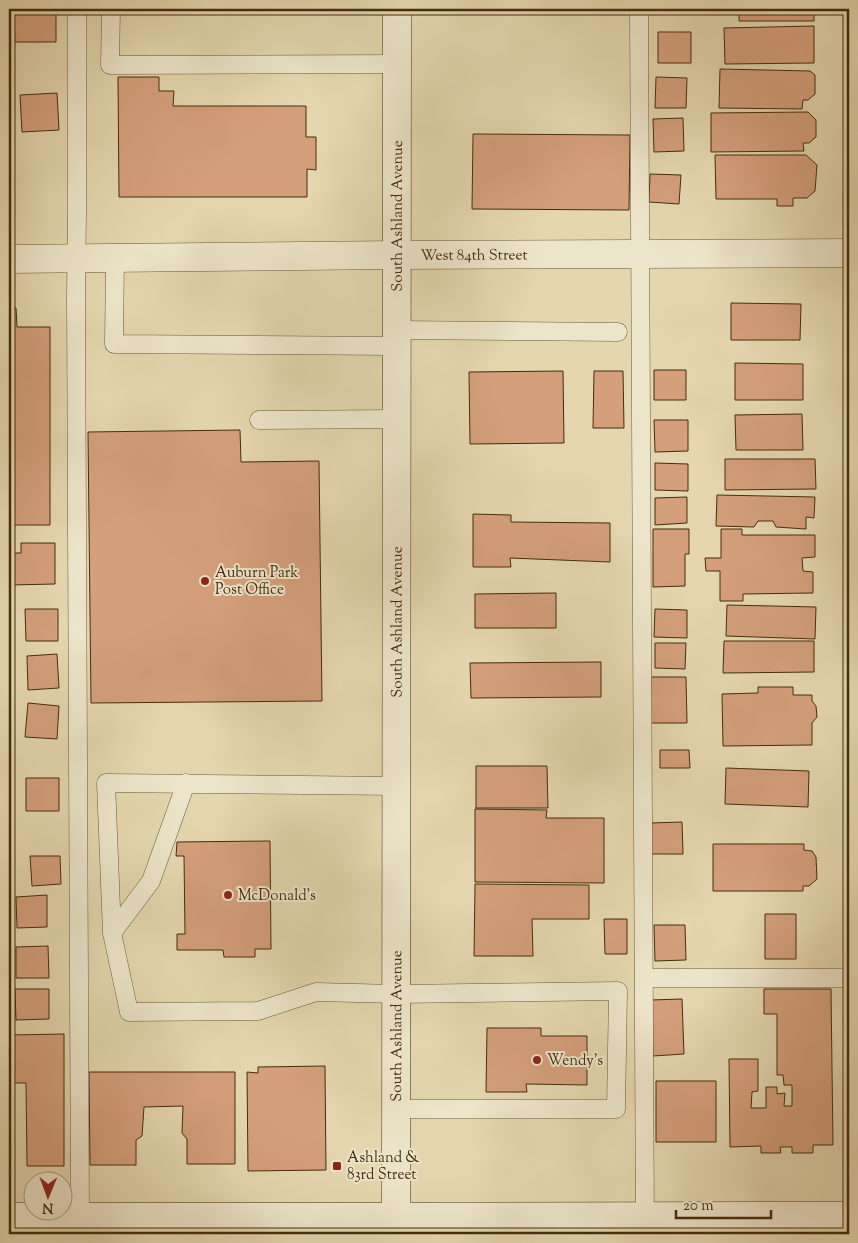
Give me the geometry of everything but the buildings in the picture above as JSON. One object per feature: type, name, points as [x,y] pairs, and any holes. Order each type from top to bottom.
[{"type":"street","name":"South Ashland Avenue","points":[[396,1226],[397,9]]},
{"type":"street","name":"West 84th Street","points":[[9,259],[849,253]]},
{"type":"street","points":[[9,1217],[80,1217],[159,1225],[396,1226],[645,1225],[849,1216]]},
{"type":"lane","points":[[77,9],[80,1217]]},
{"type":"lane","points":[[111,9],[110,65],[396,64]]},
{"type":"lane","points":[[639,9],[645,1225]]},
{"type":"lane","points":[[115,257],[114,344],[618,332]]},
{"type":"lane","points":[[259,420],[397,420]]},
{"type":"lane","points":[[396,1108],[616,1109],[618,991],[396,994],[316,992],[258,1011],[129,1012],[112,933],[106,783],[397,786]]},
{"type":"lane","points":[[112,933],[151,881],[186,783]]},
{"type":"lane","points":[[644,978],[849,978]]},
{"type":"place","name":"Auburn Park Post Office","points":[[205,581]]},
{"type":"place","name":"McDonald's","points":[[228,895]]},
{"type":"place","name":"Wendy's","points":[[537,1060]]},
{"type":"place","name":"Ashland & 83rd Street","points":[[337,1166]]}]
